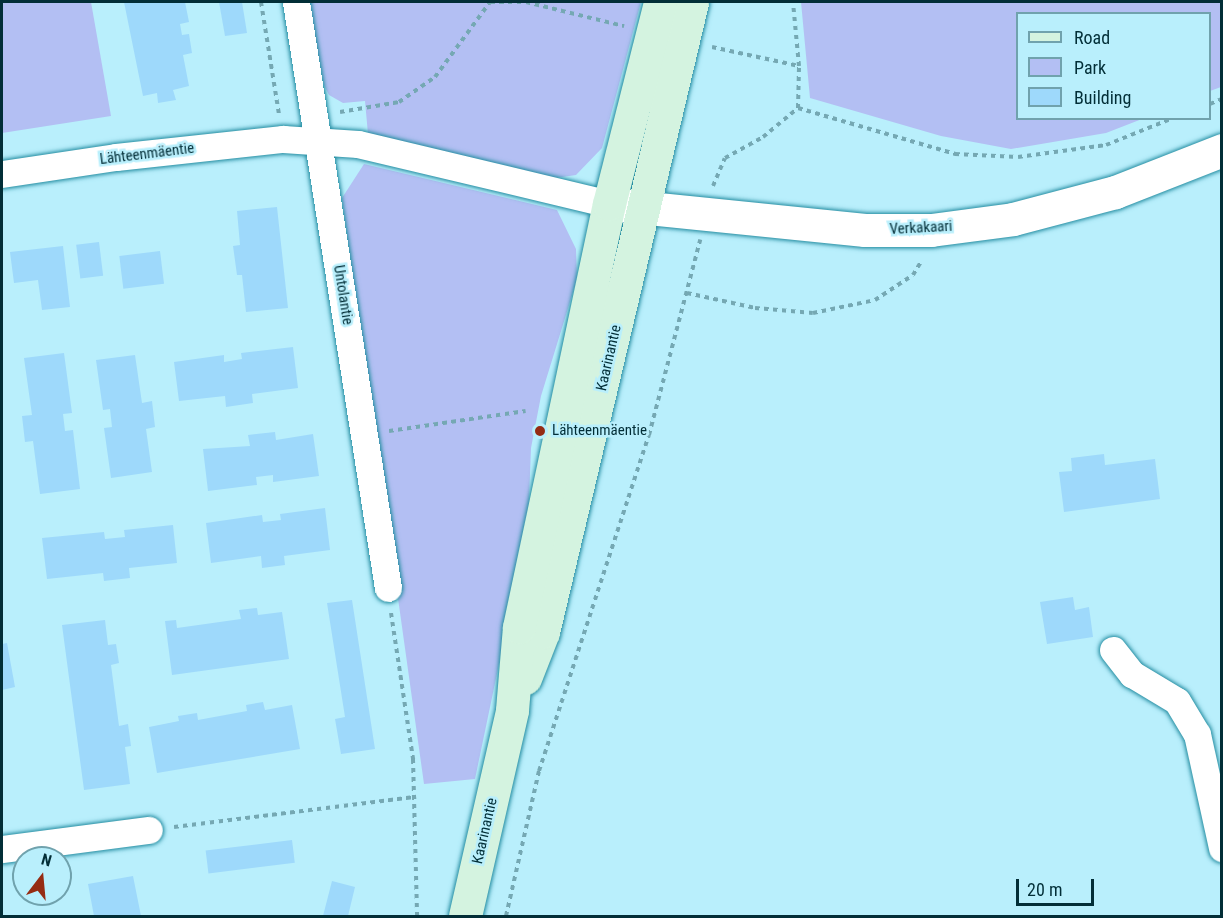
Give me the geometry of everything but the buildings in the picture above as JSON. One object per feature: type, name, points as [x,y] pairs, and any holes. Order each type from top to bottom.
[{"type":"main road","name":"Kaarinantie","points":[[465,916],[512,710],[519,627],[609,204],[660,2]]},
{"type":"main road","name":"Kaarinantie","points":[[512,710],[543,632],[692,2]]},
{"type":"street","name":"Untolantie","points":[[296,2],[388,588]]},
{"type":"street","name":"Lähteenmäentie","points":[[2,174],[116,157],[283,139],[358,144],[609,204]]},
{"type":"street","name":"Verkakaari","points":[[609,204],[644,210],[866,230],[931,230],[1013,219],[1116,192],[1221,150]]},
{"type":"street","points":[[1113,650],[1132,674],[1177,701],[1197,734],[1221,848]]},
{"type":"street","points":[[2,849],[149,830]]},
{"type":"path","points":[[261,2],[283,139]]},
{"type":"path","points":[[793,2],[799,66],[798,108],[955,153],[1018,157],[1071,153],[1106,146],[1168,120]]},
{"type":"path","points":[[703,45],[799,66]]},
{"type":"path","points":[[687,293],[755,308],[813,313],[875,300],[913,275],[925,256]]},
{"type":"path","points":[[506,916],[539,771],[626,508],[668,365]]},
{"type":"path","points":[[364,435],[526,411]]},
{"type":"path","points":[[388,588],[416,797],[417,916]]},
{"type":"path","points":[[149,830],[416,797]]},
{"type":"green space","points":[[2,2],[91,2],[111,116],[2,133]]},
{"type":"green space","points":[[308,2],[641,2],[602,148],[576,175],[555,178],[368,134],[365,101],[343,103],[329,95],[324,85]]},
{"type":"green space","points":[[801,2],[1221,2],[1221,87],[1211,91],[1211,12],[1016,12],[1016,120],[1139,120],[1106,133],[1011,149],[941,136],[810,98]]},
{"type":"green space","points":[[364,164],[557,210],[576,249],[577,279],[541,396],[531,448],[528,525],[475,779],[424,784],[342,198]]},
{"type":"place","name":"Lähteenmäentie","points":[[540,431]]}]
